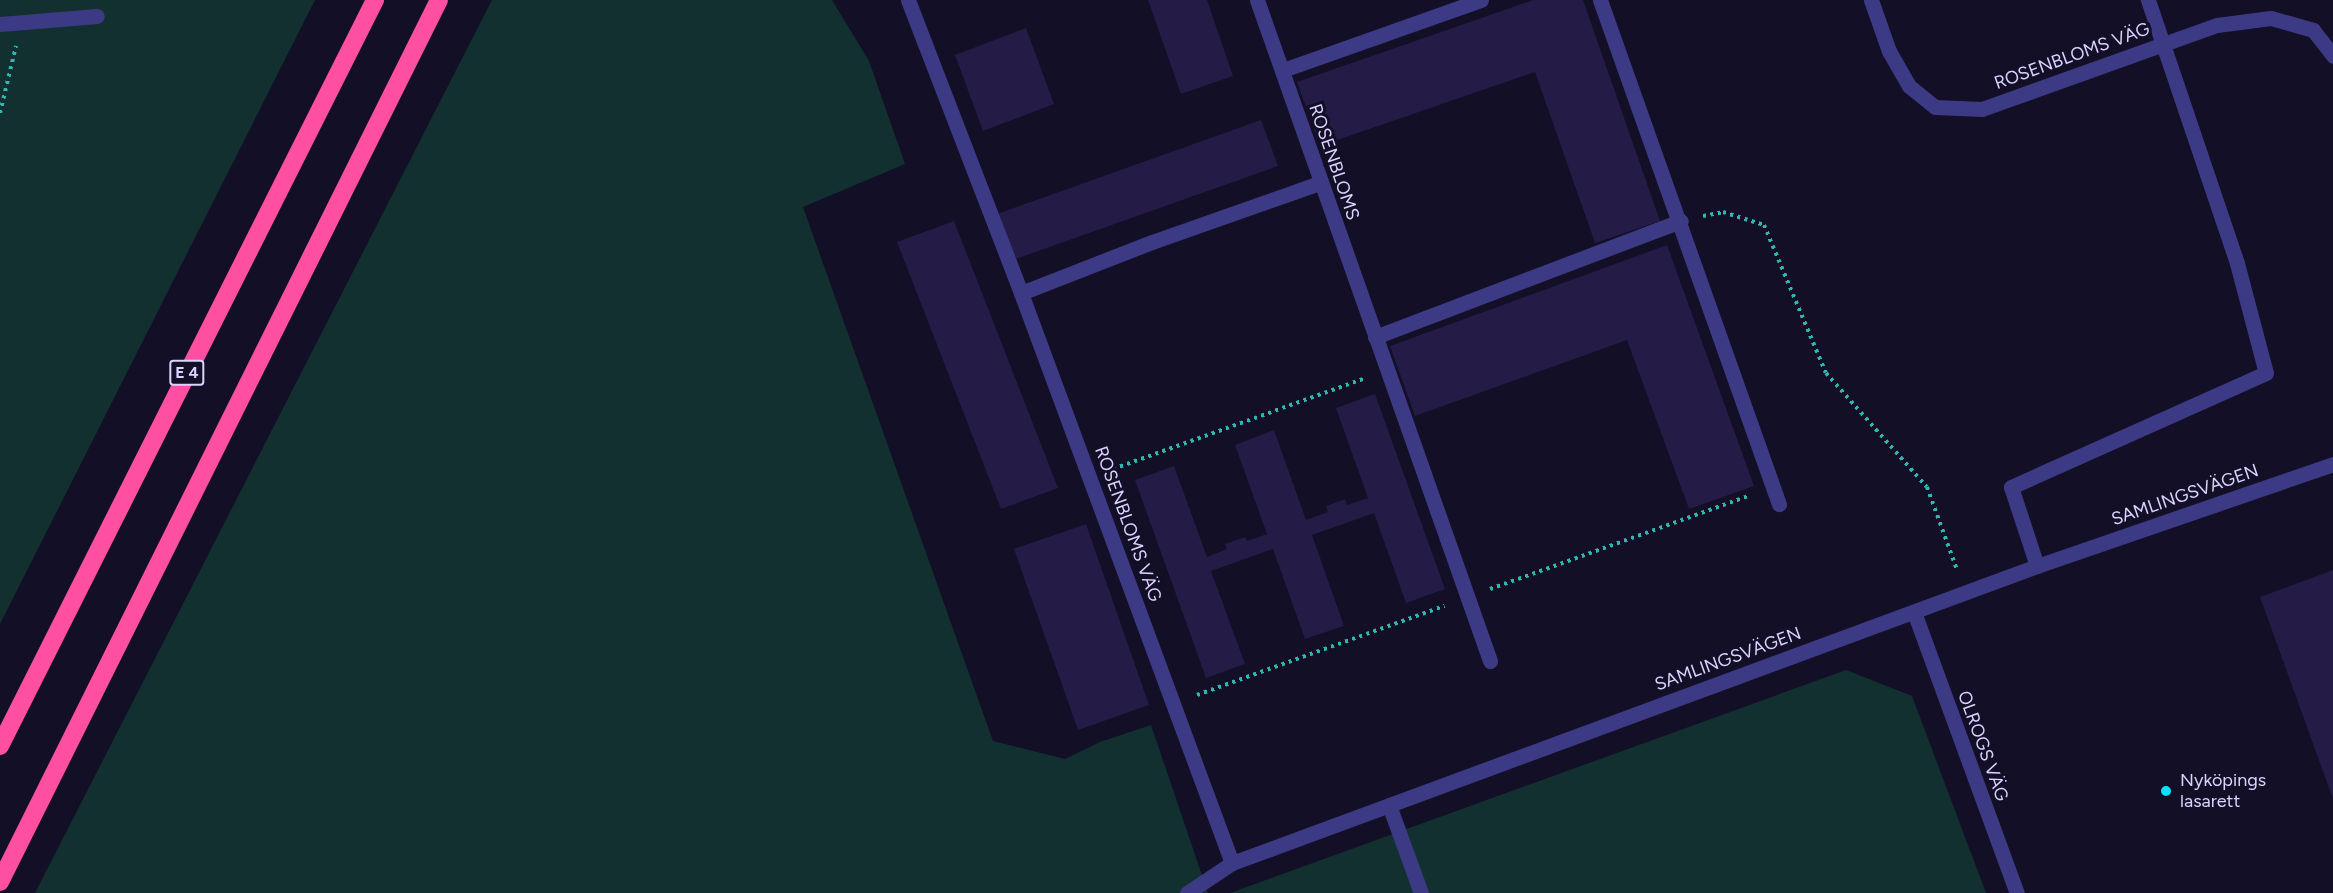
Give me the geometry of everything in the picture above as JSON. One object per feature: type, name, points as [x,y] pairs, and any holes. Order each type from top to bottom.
[{"type":"highway","name":"E 4","points":[[0,746],[375,0]]},
{"type":"highway","points":[[0,882],[439,0]]},
{"type":"street","name":"ROSENBLOMS VÄG","points":[[908,0],[1021,293],[1232,863]]},
{"type":"street","name":"ROSENBLOMS","points":[[1257,0],[1490,661]]},
{"type":"street","points":[[1283,70],[1481,0]]},
{"type":"street","points":[[1600,0],[1779,504]]},
{"type":"street","name":"ROSENBLOMS VÄG","points":[[1871,0],[1888,51],[1909,86],[1935,107],[1982,109],[2217,25],[2271,18],[2313,30],[2333,56]]},
{"type":"street","points":[[2037,566],[2011,487],[2266,372],[2237,264],[2148,0]]},
{"type":"street","points":[[0,24],[97,16]]},
{"type":"street","points":[[1021,293],[1152,242],[1320,183]]},
{"type":"street","points":[[1375,337],[1680,221]]},
{"type":"street","name":"SAMLINGSVÄGEN","points":[[1187,893],[1232,863],[2037,566],[2333,464]]},
{"type":"street","name":"OLROGS VÄG","points":[[1914,612],[2017,893]]},
{"type":"street","points":[[1389,805],[1421,893]]},
{"type":"path","points":[[0,112],[22,22]]},
{"type":"path","points":[[1680,221],[1723,212],[1764,225],[1826,373],[1927,487],[1966,593]]},
{"type":"path","points":[[1090,477],[1387,371]]},
{"type":"green space","points":[[0,0],[315,0],[0,624]]},
{"type":"green space","points":[[492,0],[832,0],[869,61],[905,164],[803,207],[993,741],[1065,759],[1100,742],[1151,725],[1208,893],[35,893]]},
{"type":"green space","points":[[1846,670],[1912,696],[1986,893],[1230,893]]},
{"type":"building","points":[[1148,0],[1207,0],[1233,76],[1181,94]]},
{"type":"building","points":[[1533,0],[1583,0],[1660,221],[1595,243],[1535,72],[1320,146],[1297,82]]},
{"type":"building","points":[[1026,28],[1054,104],[983,131],[955,55]]},
{"type":"building","points":[[1261,120],[1278,166],[1013,260],[997,214]]},
{"type":"building","points":[[954,221],[1058,488],[1001,509],[897,242]]},
{"type":"building","points":[[1667,245],[1754,486],[1689,509],[1627,340],[1415,416],[1390,346]]},
{"type":"building","points":[[1375,394],[1445,589],[1406,603],[1374,513],[1312,535],[1344,626],[1305,639],[1273,549],[1211,571],[1245,664],[1206,678],[1135,480],[1174,466],[1207,557],[1227,549],[1225,544],[1245,537],[1247,541],[1267,534],[1235,445],[1274,430],[1306,520],[1328,512],[1326,506],[1345,499],[1347,505],[1368,498],[1336,408]]},
{"type":"building","points":[[1086,524],[1149,705],[1078,730],[1014,549]]},
{"type":"building","points":[[2333,570],[2333,799],[2260,597]]},
{"type":"place","name":"Nyköpings lasarett","points":[[2166,791]]}]
